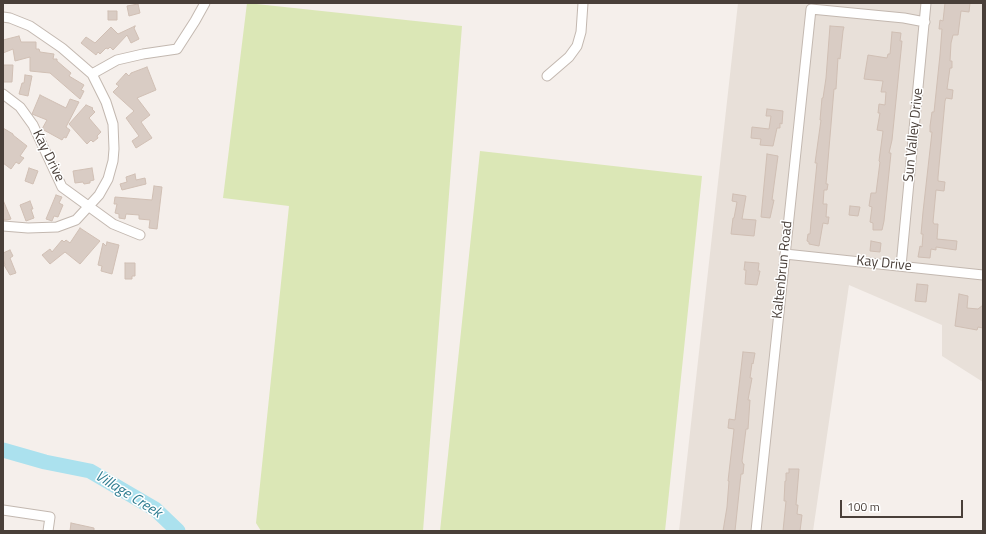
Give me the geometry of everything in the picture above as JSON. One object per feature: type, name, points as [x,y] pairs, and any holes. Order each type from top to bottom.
[{"type":"street","points":[[92,74],[117,60],[143,54],[177,49],[205,3]]},
{"type":"street","points":[[547,76],[569,57],[577,46],[581,32],[583,3]]},
{"type":"street","name":"Sun Valley Drive","points":[[901,266],[926,3]]},
{"type":"street","name":"Kaltenbrun Road","points":[[756,531],[811,9],[904,18],[925,22]]},
{"type":"street","points":[[3,17],[10,18],[30,26],[62,48],[92,74],[106,102],[112,124],[114,149],[113,161],[108,180],[99,195],[76,220],[57,227],[28,228],[3,226]]},
{"type":"street","name":"Kay Drive","points":[[3,94],[20,107],[33,125],[62,187],[113,224],[140,235]]},
{"type":"street","name":"Kay Drive","points":[[785,254],[983,275]]},
{"type":"street","points":[[3,510],[50,517],[48,531]]},
{"type":"shaded area","points":[[738,3],[983,3],[983,382],[942,356],[942,325],[849,285],[813,531],[679,531]]},
{"type":"green space","points":[[247,3],[462,26],[423,531],[261,531],[256,523],[289,206],[223,198]]},
{"type":"green space","points":[[480,151],[702,176],[665,531],[440,531]]},
{"type":"building","points":[[945,3],[970,3],[969,12],[961,11],[958,35],[953,35],[951,43],[950,61],[952,61],[952,68],[950,68],[947,89],[953,90],[952,99],[946,98],[945,101],[938,177],[938,181],[945,182],[944,191],[936,190],[933,222],[934,224],[938,224],[937,239],[957,241],[956,250],[936,247],[936,250],[931,249],[930,258],[918,257],[920,246],[922,247],[923,234],[921,234],[932,132],[930,132],[930,126],[932,112],[934,112],[940,55],[942,29],[939,29],[940,20],[943,21]]},
{"type":"building","points":[[138,4],[140,13],[129,16],[127,6]]},
{"type":"building","points":[[108,11],[117,11],[117,20],[108,20]]},
{"type":"building","points":[[135,26],[134,28],[139,39],[131,43],[127,35],[113,50],[110,47],[108,49],[106,48],[100,54],[98,52],[96,55],[81,43],[86,37],[95,43],[111,27],[118,34]]},
{"type":"building","points":[[830,26],[844,27],[840,59],[838,58],[836,89],[834,89],[826,184],[828,184],[827,190],[824,190],[823,204],[827,204],[826,217],[829,217],[828,224],[823,223],[819,246],[809,244],[807,241],[808,234],[810,234],[817,163],[815,163],[821,120],[822,98],[826,78]]},
{"type":"building","points":[[892,32],[901,33],[900,41],[902,41],[892,140],[889,153],[891,153],[884,221],[882,230],[873,230],[873,223],[870,222],[872,207],[869,206],[871,193],[876,193],[880,162],[883,131],[877,130],[880,113],[878,113],[879,104],[885,105],[886,92],[881,92],[883,81],[864,79],[868,55],[887,58],[888,54],[890,54]]},
{"type":"building","points":[[19,36],[21,42],[36,42],[36,49],[39,49],[40,52],[54,54],[53,59],[57,59],[57,61],[71,73],[69,76],[84,85],[81,90],[84,91],[80,99],[50,73],[30,71],[30,57],[15,61],[13,49],[3,53],[3,40]]},
{"type":"building","points":[[3,65],[13,65],[12,82],[3,82]]},
{"type":"building","points":[[147,67],[156,90],[137,98],[150,115],[141,122],[152,138],[136,148],[132,141],[139,136],[126,118],[134,111],[113,92],[119,86],[116,84],[126,73],[129,76],[131,73]]},
{"type":"building","points":[[25,75],[32,76],[28,96],[19,94],[22,83],[24,83]]},
{"type":"building","points":[[40,95],[66,108],[70,99],[79,102],[66,127],[70,130],[66,138],[64,137],[62,140],[42,129],[47,120],[32,114]]},
{"type":"building","points":[[86,105],[93,108],[92,109],[95,112],[89,118],[101,132],[97,136],[98,138],[93,142],[91,140],[87,144],[69,124]]},
{"type":"building","points":[[767,109],[783,111],[782,124],[780,123],[780,128],[777,128],[773,146],[760,145],[761,139],[751,138],[752,127],[769,129],[771,116],[766,116]]},
{"type":"building","points":[[3,128],[27,146],[20,156],[24,158],[19,164],[16,162],[11,169],[3,163]]},
{"type":"building","points":[[767,154],[778,156],[772,200],[774,200],[770,218],[761,217]]},
{"type":"building","points":[[29,168],[38,171],[33,184],[25,181]]},
{"type":"building","points":[[92,168],[94,180],[90,181],[90,183],[84,184],[83,182],[75,183],[73,171]]},
{"type":"building","points":[[135,174],[136,180],[145,178],[146,184],[122,190],[120,184],[127,182],[126,177]]},
{"type":"building","points":[[154,186],[162,187],[157,229],[149,228],[150,220],[139,219],[139,215],[126,214],[125,219],[119,218],[119,214],[115,213],[117,204],[114,204],[115,197],[152,200]]},
{"type":"building","points":[[733,194],[746,196],[742,219],[756,220],[754,236],[731,234],[737,202],[732,201]]},
{"type":"building","points":[[56,195],[62,197],[59,203],[63,205],[58,217],[54,216],[52,221],[46,219]]},
{"type":"building","points":[[3,200],[11,219],[4,220]]},
{"type":"building","points":[[30,201],[34,218],[26,221],[20,205]]},
{"type":"building","points":[[850,206],[860,207],[858,216],[849,215]]},
{"type":"building","points":[[80,228],[100,241],[80,264],[65,252],[50,264],[42,255],[50,249],[52,252],[62,240],[64,242],[66,240],[70,243]]},
{"type":"building","points":[[871,241],[881,243],[880,252],[870,251]]},
{"type":"building","points":[[107,242],[119,245],[112,274],[101,271],[102,266],[98,265],[103,243],[106,246]]},
{"type":"building","points":[[10,250],[13,256],[10,258],[16,273],[10,275],[4,265],[3,253]]},
{"type":"building","points":[[745,262],[759,263],[758,271],[760,271],[757,285],[745,284]]},
{"type":"building","points":[[125,263],[135,263],[135,276],[132,276],[132,279],[125,279]]},
{"type":"building","points":[[917,284],[928,285],[926,302],[915,301]]},
{"type":"building","points":[[959,294],[968,296],[967,308],[978,309],[983,305],[983,328],[978,327],[977,330],[955,326]]},
{"type":"building","points":[[743,352],[755,353],[750,378],[752,378],[748,400],[750,400],[748,429],[746,429],[742,461],[744,464],[743,474],[741,474],[735,531],[723,531],[727,507],[728,481],[734,429],[728,428],[729,419],[735,420]]},
{"type":"building","points":[[789,469],[799,469],[796,505],[798,505],[797,514],[802,515],[800,531],[783,531],[786,501],[784,501],[785,481],[786,473],[789,473]]},
{"type":"building","points":[[71,523],[94,528],[94,531],[70,531]]},
{"type":"waterway","name":"Village Creek","points":[[3,450],[45,462],[90,471],[155,509],[178,531]]}]
